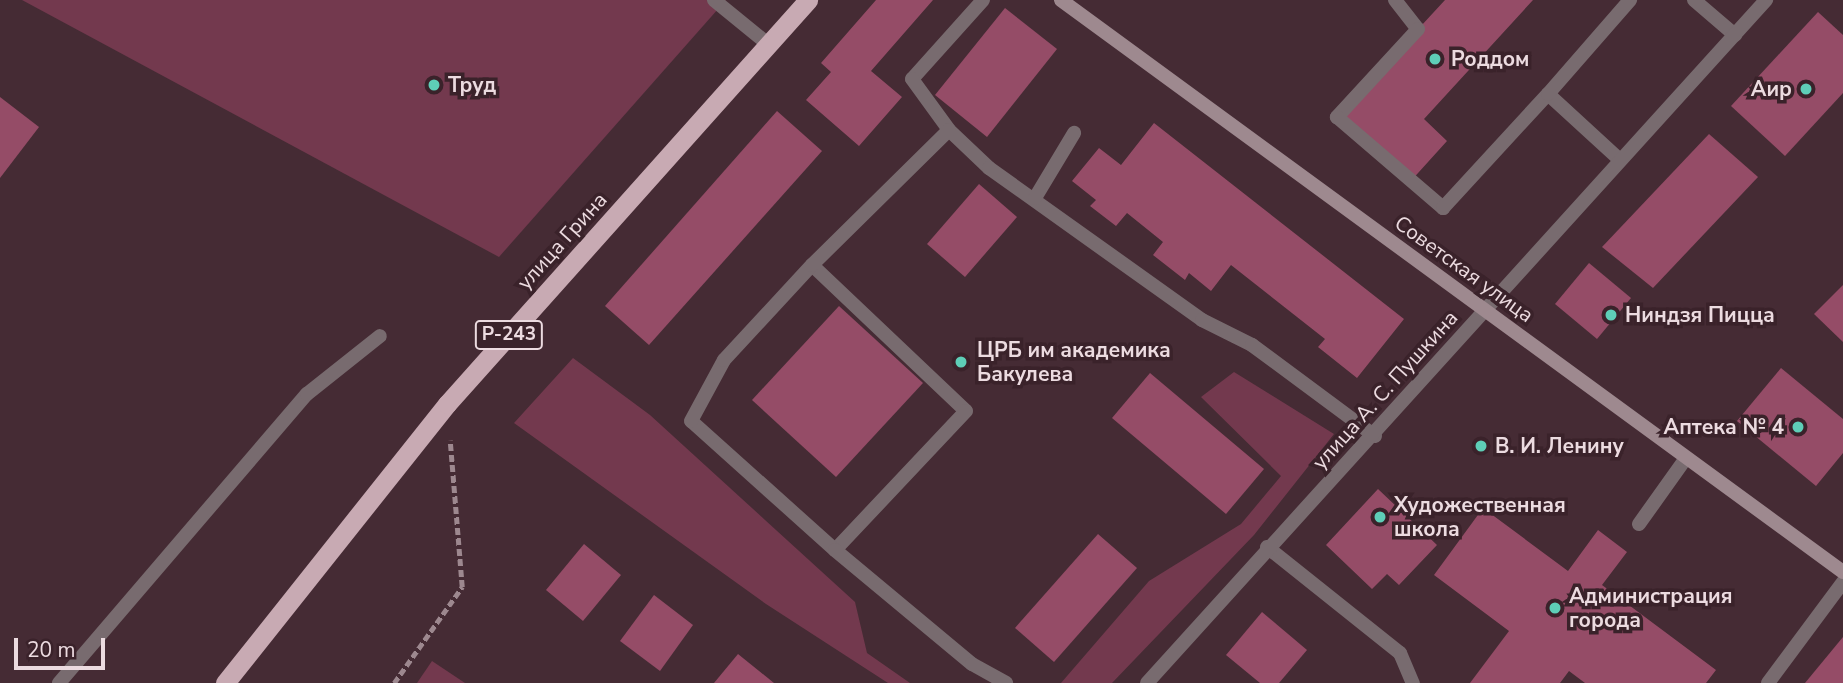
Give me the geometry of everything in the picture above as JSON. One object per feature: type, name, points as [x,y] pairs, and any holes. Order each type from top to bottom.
[{"type":"highway","name":"улица Грина","points":[[225,683],[447,404],[808,0]]},
{"type":"main road","name":"Советская улица","points":[[1061,0],[1843,572]]},
{"type":"street","points":[[714,0],[768,44]]},
{"type":"street","points":[[983,0],[912,79],[949,130],[989,168],[1035,198],[1202,320],[1252,345],[1375,436]]},
{"type":"street","points":[[1395,0],[1418,29],[1337,117],[1443,208],[1630,0]]},
{"type":"street","points":[[1693,0],[1735,35]]},
{"type":"street","name":"улица А. С. Пушкина","points":[[1147,683],[1267,547],[1375,436],[1619,159],[1766,0]]},
{"type":"street","points":[[1548,94],[1619,159]]},
{"type":"street","points":[[949,130],[812,265],[724,360],[691,421],[835,550],[972,664],[1006,683]]},
{"type":"street","points":[[1035,198],[1074,133]]},
{"type":"street","points":[[812,265],[966,411],[835,550]]},
{"type":"street","points":[[59,683],[307,394],[380,336]]},
{"type":"street","points":[[1639,524],[1686,458]]},
{"type":"street","points":[[1267,547],[1400,653],[1413,683]]},
{"type":"street","points":[[1768,683],[1843,582]]},
{"type":"path","points":[[394,683],[462,587],[447,404]]},
{"type":"shaded area","points":[[22,0],[726,0],[499,257]]},
{"type":"shaded area","points":[[573,358],[650,415],[855,602],[867,653],[910,683],[888,683],[766,604],[514,423]]},
{"type":"shaded area","points":[[1234,372],[1334,434],[1254,535],[1112,683],[1061,683],[1149,581],[1241,524],[1281,476],[1201,397]]},
{"type":"shaded area","points":[[432,661],[465,683],[417,683]]},
{"type":"building","points":[[876,0],[933,0],[871,71],[902,97],[859,146],[806,100],[831,72],[821,63]]},
{"type":"building","name":"Роддом","points":[[1445,0],[1533,0],[1424,119],[1447,141],[1409,183],[1337,117]]},
{"type":"building","points":[[1005,8],[1057,49],[987,137],[935,95]]},
{"type":"building","points":[[1818,12],[1843,35],[1843,93],[1785,156],[1731,106]]},
{"type":"building","points":[[0,97],[39,127],[0,178]]},
{"type":"building","points":[[777,111],[822,151],[649,345],[605,306]]},
{"type":"building","points":[[1154,123],[1404,319],[1357,378],[1318,347],[1325,339],[1231,265],[1211,291],[1189,273],[1185,280],[1153,255],[1163,242],[1127,213],[1116,226],[1090,206],[1096,200],[1072,181],[1099,148],[1121,165]]},
{"type":"building","points":[[1709,134],[1758,177],[1653,288],[1602,247]]},
{"type":"building","points":[[979,184],[1017,217],[965,277],[927,244]]},
{"type":"building","points":[[1589,263],[1631,298],[1597,339],[1555,304]]},
{"type":"building","points":[[1843,285],[1843,342],[1814,314]]},
{"type":"building","points":[[839,306],[923,383],[836,477],[752,400]]},
{"type":"building","points":[[1781,368],[1843,419],[1843,453],[1816,486],[1737,421]]},
{"type":"building","points":[[1150,373],[1264,469],[1226,514],[1112,418]]},
{"type":"building","name":"Художественная школа","points":[[1378,489],[1437,545],[1399,585],[1387,574],[1372,589],[1326,545]]},
{"type":"building","name":"Администрация города","points":[[1483,508],[1568,571],[1598,530],[1627,552],[1602,585],[1716,670],[1706,683],[1585,683],[1569,671],[1560,683],[1470,683],[1509,631],[1434,575]]},
{"type":"building","points":[[1098,534],[1137,568],[1054,662],[1015,628]]},
{"type":"building","points":[[584,544],[621,575],[583,621],[546,590]]},
{"type":"building","points":[[654,595],[693,625],[660,671],[620,641]]},
{"type":"building","points":[[1262,612],[1307,650],[1279,683],[1260,683],[1226,655]]},
{"type":"building","points":[[1843,637],[1843,683],[1805,683]]},
{"type":"building","points":[[738,654],[774,683],[714,683]]},
{"type":"place","name":"Роддом","points":[[1435,59]]},
{"type":"place","name":"Труд","points":[[434,85]]},
{"type":"place","name":"Аир","points":[[1806,89]]},
{"type":"place","name":"Ниндзя Пицца","points":[[1611,315]]},
{"type":"place","name":"ЦРБ им академика Бакулева","points":[[961,362]]},
{"type":"place","name":"Аптека № 4","points":[[1798,427]]},
{"type":"place","name":"В. И. Ленину","points":[[1481,446]]},
{"type":"place","name":"Художественная школа","points":[[1380,517]]},
{"type":"place","name":"Администрация города","points":[[1555,608]]}]
